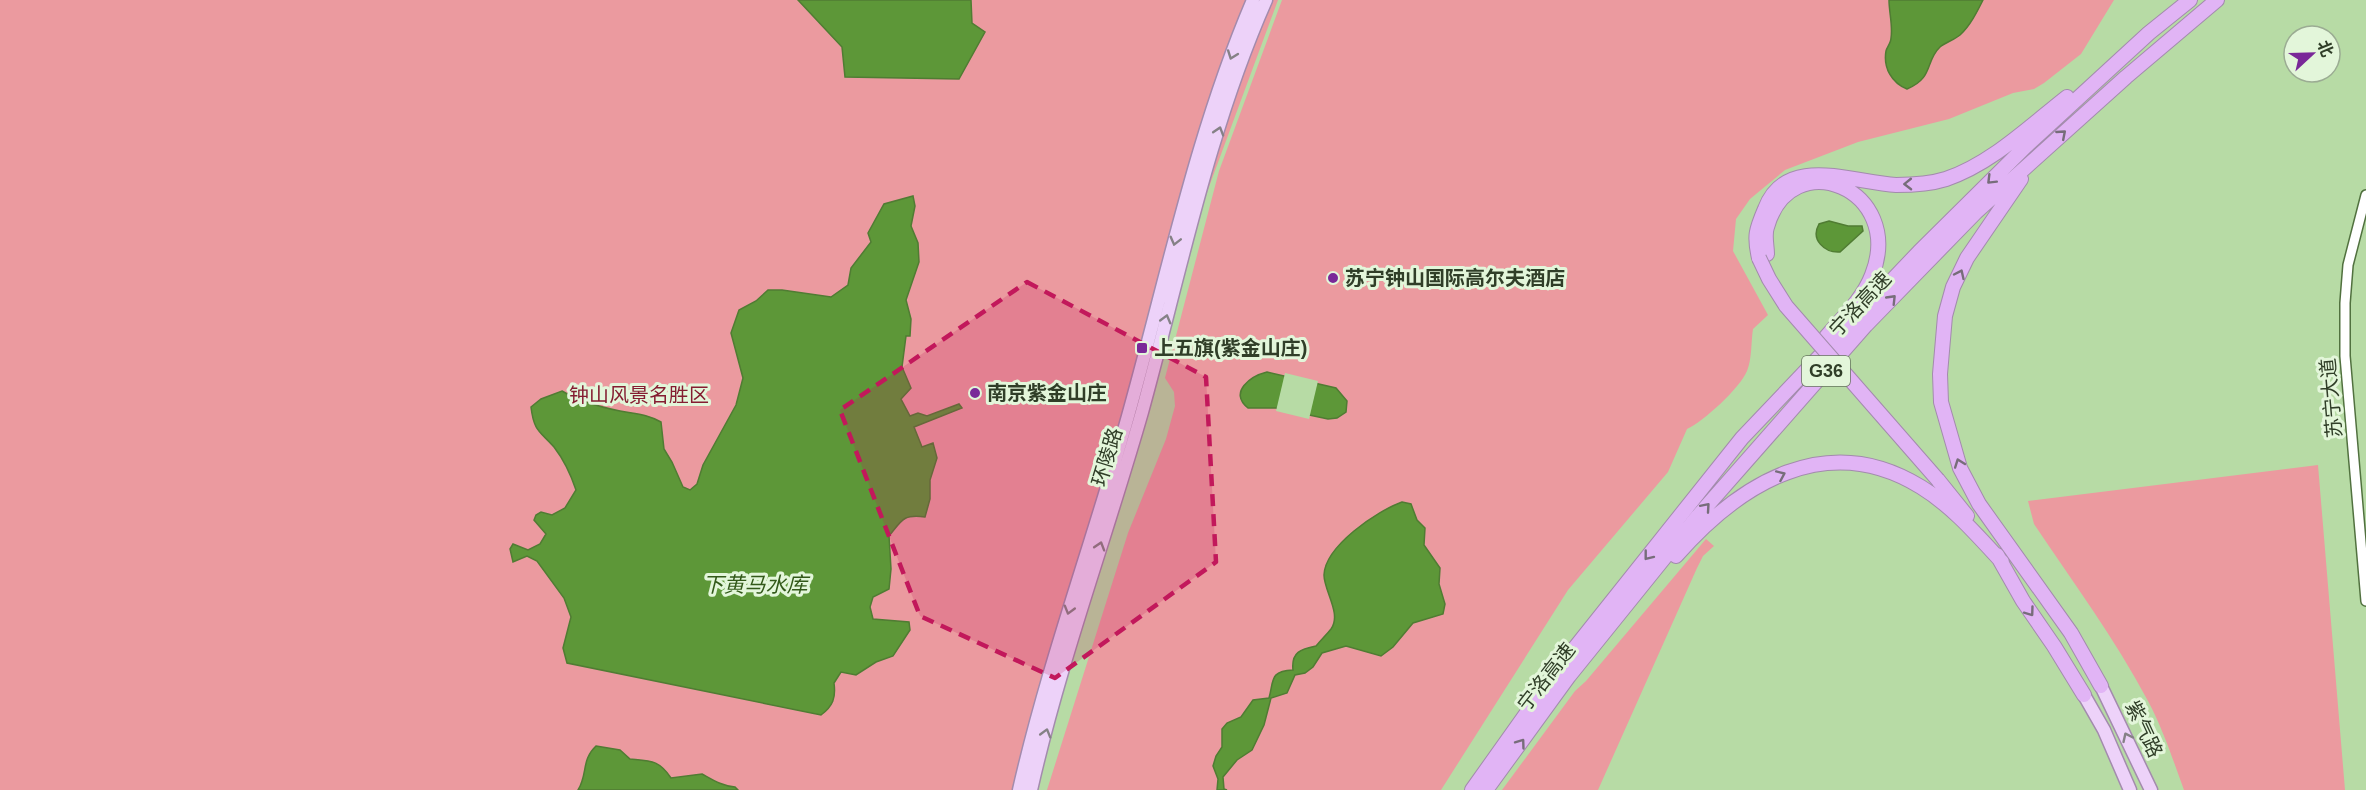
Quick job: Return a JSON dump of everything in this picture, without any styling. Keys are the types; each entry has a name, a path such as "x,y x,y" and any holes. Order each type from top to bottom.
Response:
{"highway":[{"name":"宁洛高速","path":"1472,790 1558,669 1742,438 1919,252 2026,146 2149,33 2190,0"},
{"name":"宁洛高速","path":"1486,790 1574,673 1698,516 1866,325 1976,212 2217,0"},
{"path":"2035,583 1941,477 1792,301 1755,240 1768,201 1780,187 1795,178 1816,175 1894,184 1918,184 1944,179 1967,170 2018,135 2149,33"},
{"path":"2043,151 1993,217 1967,258 1953,287 1945,316 1940,374 1941,402 1960,468 1979,504 2071,633 2101,686"},
{"path":"1742,438 1862,295 1872,274 1879,239 1869,208 1858,196 1845,188 1829,183 1814,183 1797,188 1784,196 1773,211 1766,229 1763,256"},
{"path":"1574,673 1679,552 1714,518 1755,487 1806,465 1832,461 1859,463 1888,470 1921,487 1948,507 2002,562"},
{"path":"1941,477 2002,562 2023,602 2084,695"}],"main road":[{"name":"环陵路","path":"1018,790 1127,418 1180,220 1215,101 1253,0"},
{"name":"环陵路","path":"1031,790 1086,593 1139,421 1191,224 1226,105 1266,0"},
{"name":"紫气路","path":"2101,686 2151,790"},
{"name":"紫气路","path":"2084,695 2104,730 2130,790"}],"street":[{"name":"苏宁大道","path":"2366,195 2348,265 2345,356 2366,601"}],"highlighted area":[{"path":"1027,282 1206,377 1216,562 1055,678 920,616 840,410"}],"green space":[{"name":"钟山风景名胜区","path":"0,0 1278,0 1182,260 1041,708 1019,790 0,790"},
{"path":"1282,0 2114,0 2081,54 2034,89 2013,93 1949,119 1858,142 1785,170 1750,199 1736,219 1733,251 1768,315 1753,329 1751,356 1747,371 1721,403 1687,429 1668,472 1568,590 1441,790 1047,790 1128,533 1166,439 1175,406 1174,392 1165,378 1219,171"},
{"path":"2318,465 2345,790 2184,790 2148,701 2108,633 2034,524 2028,501"},
{"path":"1706,539 1714,546 1703,556 1697,568 1598,790 1502,790 1575,691 1586,681"}],"water":[{"path":"798,0 971,0 972,23 985,32 959,79 845,77 842,47"},
{"path":"1889,0 1983,0 1964,31 1935,52 1925,75 1916,85 1907,89 1893,79 1887,69 1885,57 1891,33"},
{"name":"下黄马水库","path":"913,196 915,206 911,226 918,243 919,262 906,300 911,319 910,336 906,336 902,367 911,388 901,399 910,416 918,413 927,416 959,404 962,408 914,427 922,447 933,443 937,458 930,480 930,499 925,517 907,517 889,536 891,569 889,589 873,597 870,607 873,619 909,622 910,630 893,656 876,662 856,675 841,672 834,683 833,701 821,715 567,663 563,648 571,617 564,598 537,561 527,556 513,562 510,549 513,544 528,550 540,544 546,534 534,520 536,515 541,512 552,515 565,508 576,490 561,457 536,426 531,407 541,399 562,391 590,404 656,419 661,422 664,449 683,487 690,490 697,484 703,465 736,405 743,378 731,333 739,310 756,301 768,290 831,297 848,285 851,268 871,242 868,233 884,204"},
{"path":"1829,221 1848,226 1862,226 1863,231 1840,252 1834,252 1824,248 1816,235 1819,224"},
{"path":"1267,372 1336,388 1347,401 1346,412 1337,418 1328,419 1276,408 1248,408 1242,402 1241,391 1254,377"},
{"path":"1402,502 1411,504 1417,520 1425,528 1424,545 1440,568 1439,584 1445,604 1443,614 1413,623 1393,647 1381,656 1346,646 1322,653 1313,667 1305,673 1295,675 1287,693 1271,698 1264,725 1252,750 1237,760 1223,777 1224,789 1227,790 1217,790 1218,779 1213,766 1222,747 1222,729 1227,723 1241,717 1253,700 1269,698 1276,675 1293,670 1295,655 1306,648 1316,646 1334,623 1334,610 1324,575 1333,553 1367,521"},
{"path":"596,746 620,750 630,759 654,762 671,778 702,774 738,790 578,790 588,757"}],"pier":[{"path":"1285,373 1318,381 1309,419 1276,411"}],"place":[{"name":"苏宁钟山国际高尔夫酒店","path":"1333,278"},
{"name":"上五旗(紫金山庄)","path":"1142,348"},
{"name":"南京紫金山庄","path":"975,393"}]}
